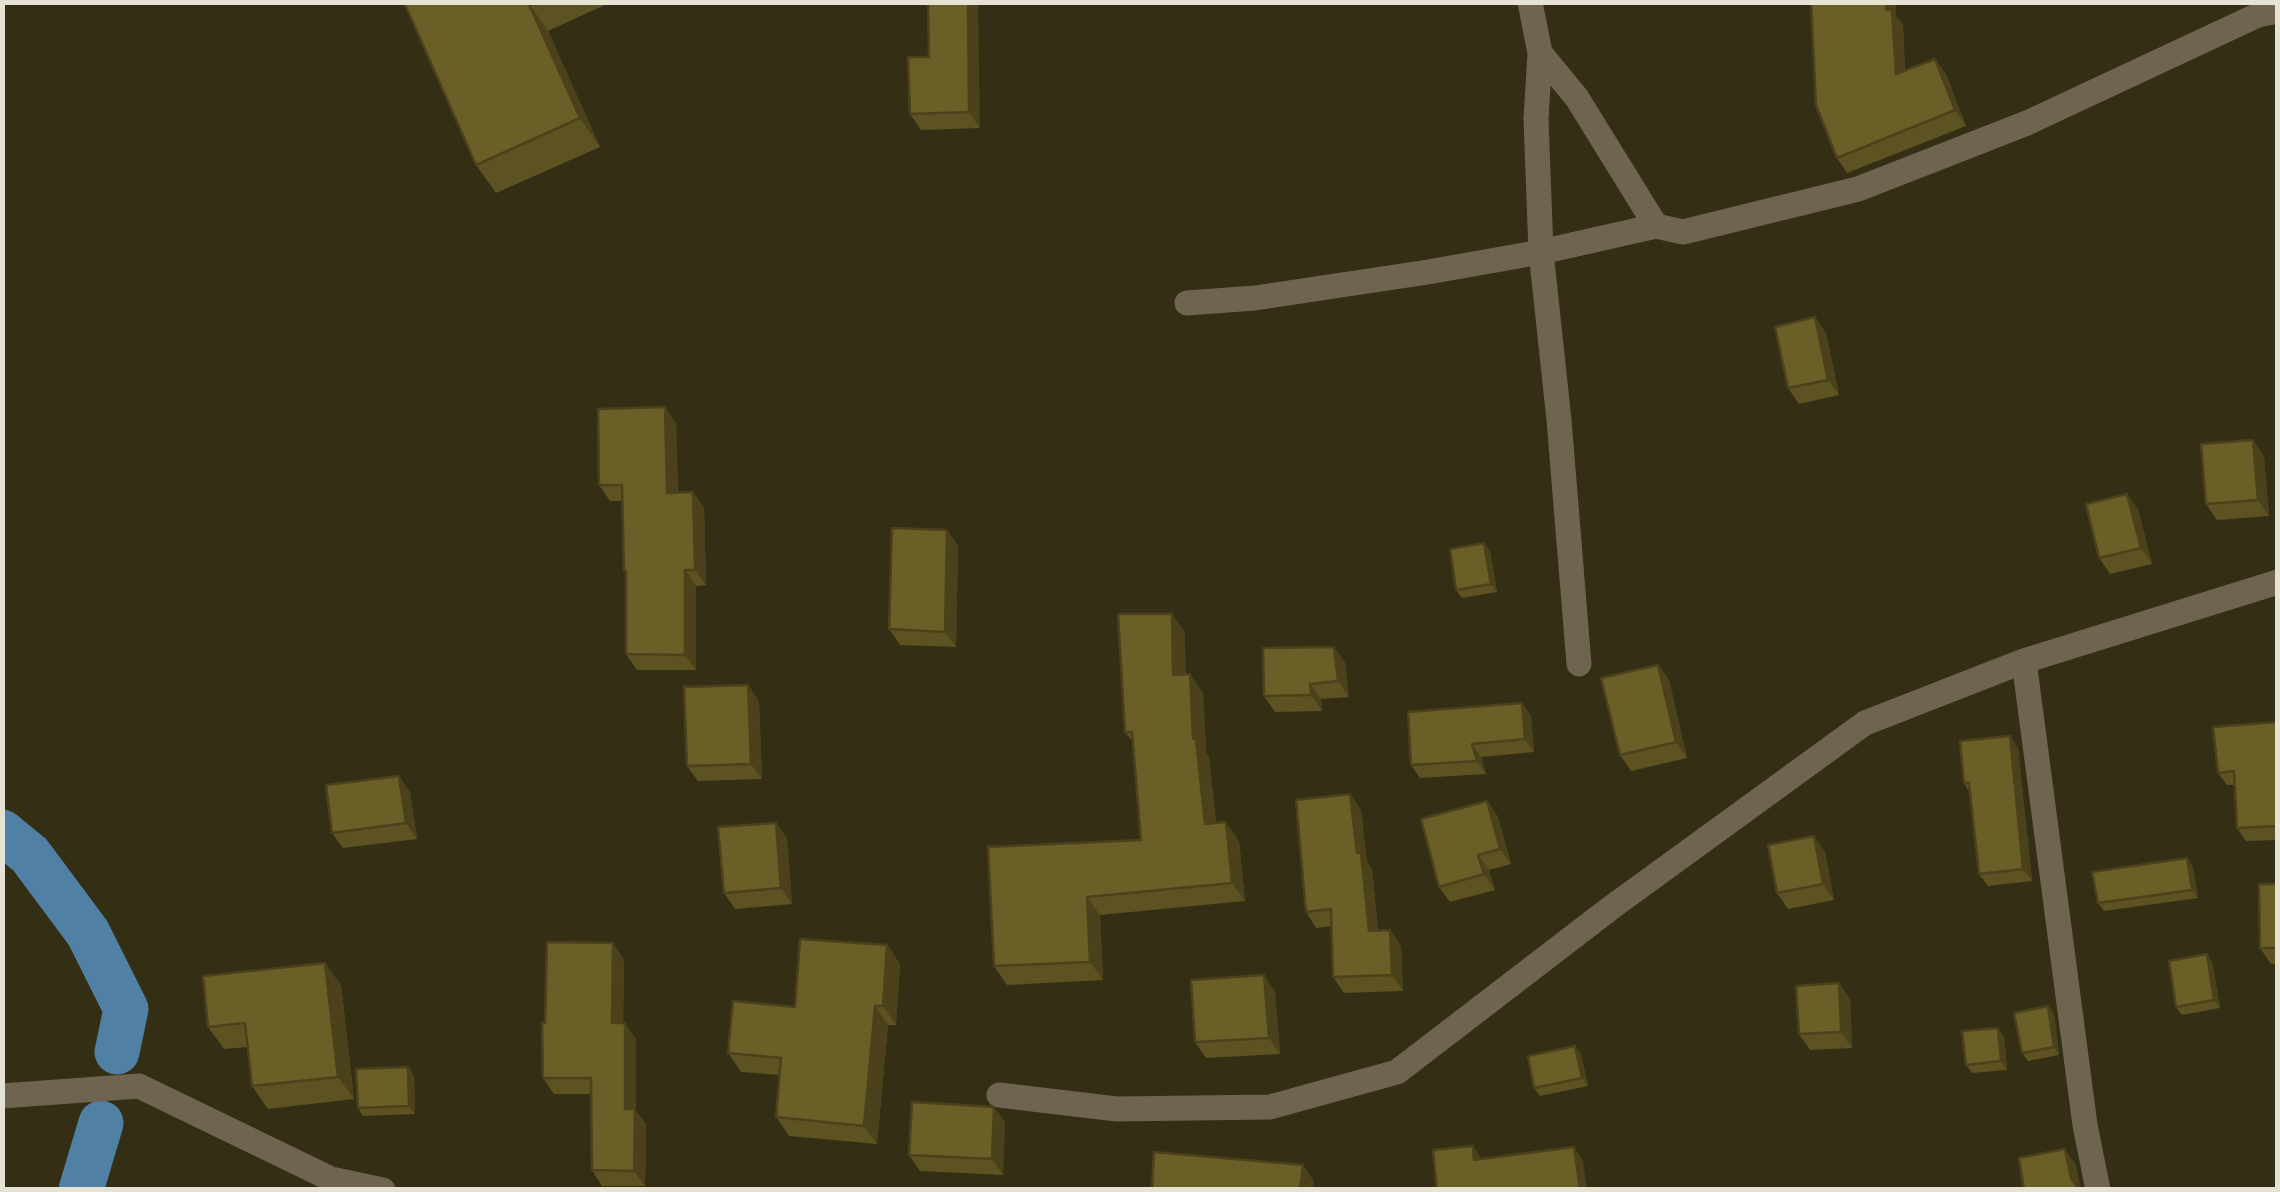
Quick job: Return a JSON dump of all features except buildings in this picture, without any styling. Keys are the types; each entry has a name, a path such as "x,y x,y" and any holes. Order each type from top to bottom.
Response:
{"street":[{"path":"1530,2 1540,53 1536,119 1541,252 1580,664"},
{"path":"1187,303 1255,298 1428,272 1656,226 1683,232 1858,190 2027,123 2258,15 2278,11"},
{"path":"1540,53 1578,98 1656,226"},
{"path":"999,1095 1116,1108 1270,1107 1398,1072 1612,908 1865,724 2024,660 2278,582"},
{"path":"2024,660 2085,1125 2098,1190"},
{"path":"2,1096 139,1086 331,1179 382,1190"}],"waterway":[{"path":"2,832 30,855 88,933 126,1009 117,1052"},
{"path":"81,1190 101,1123"}]}
